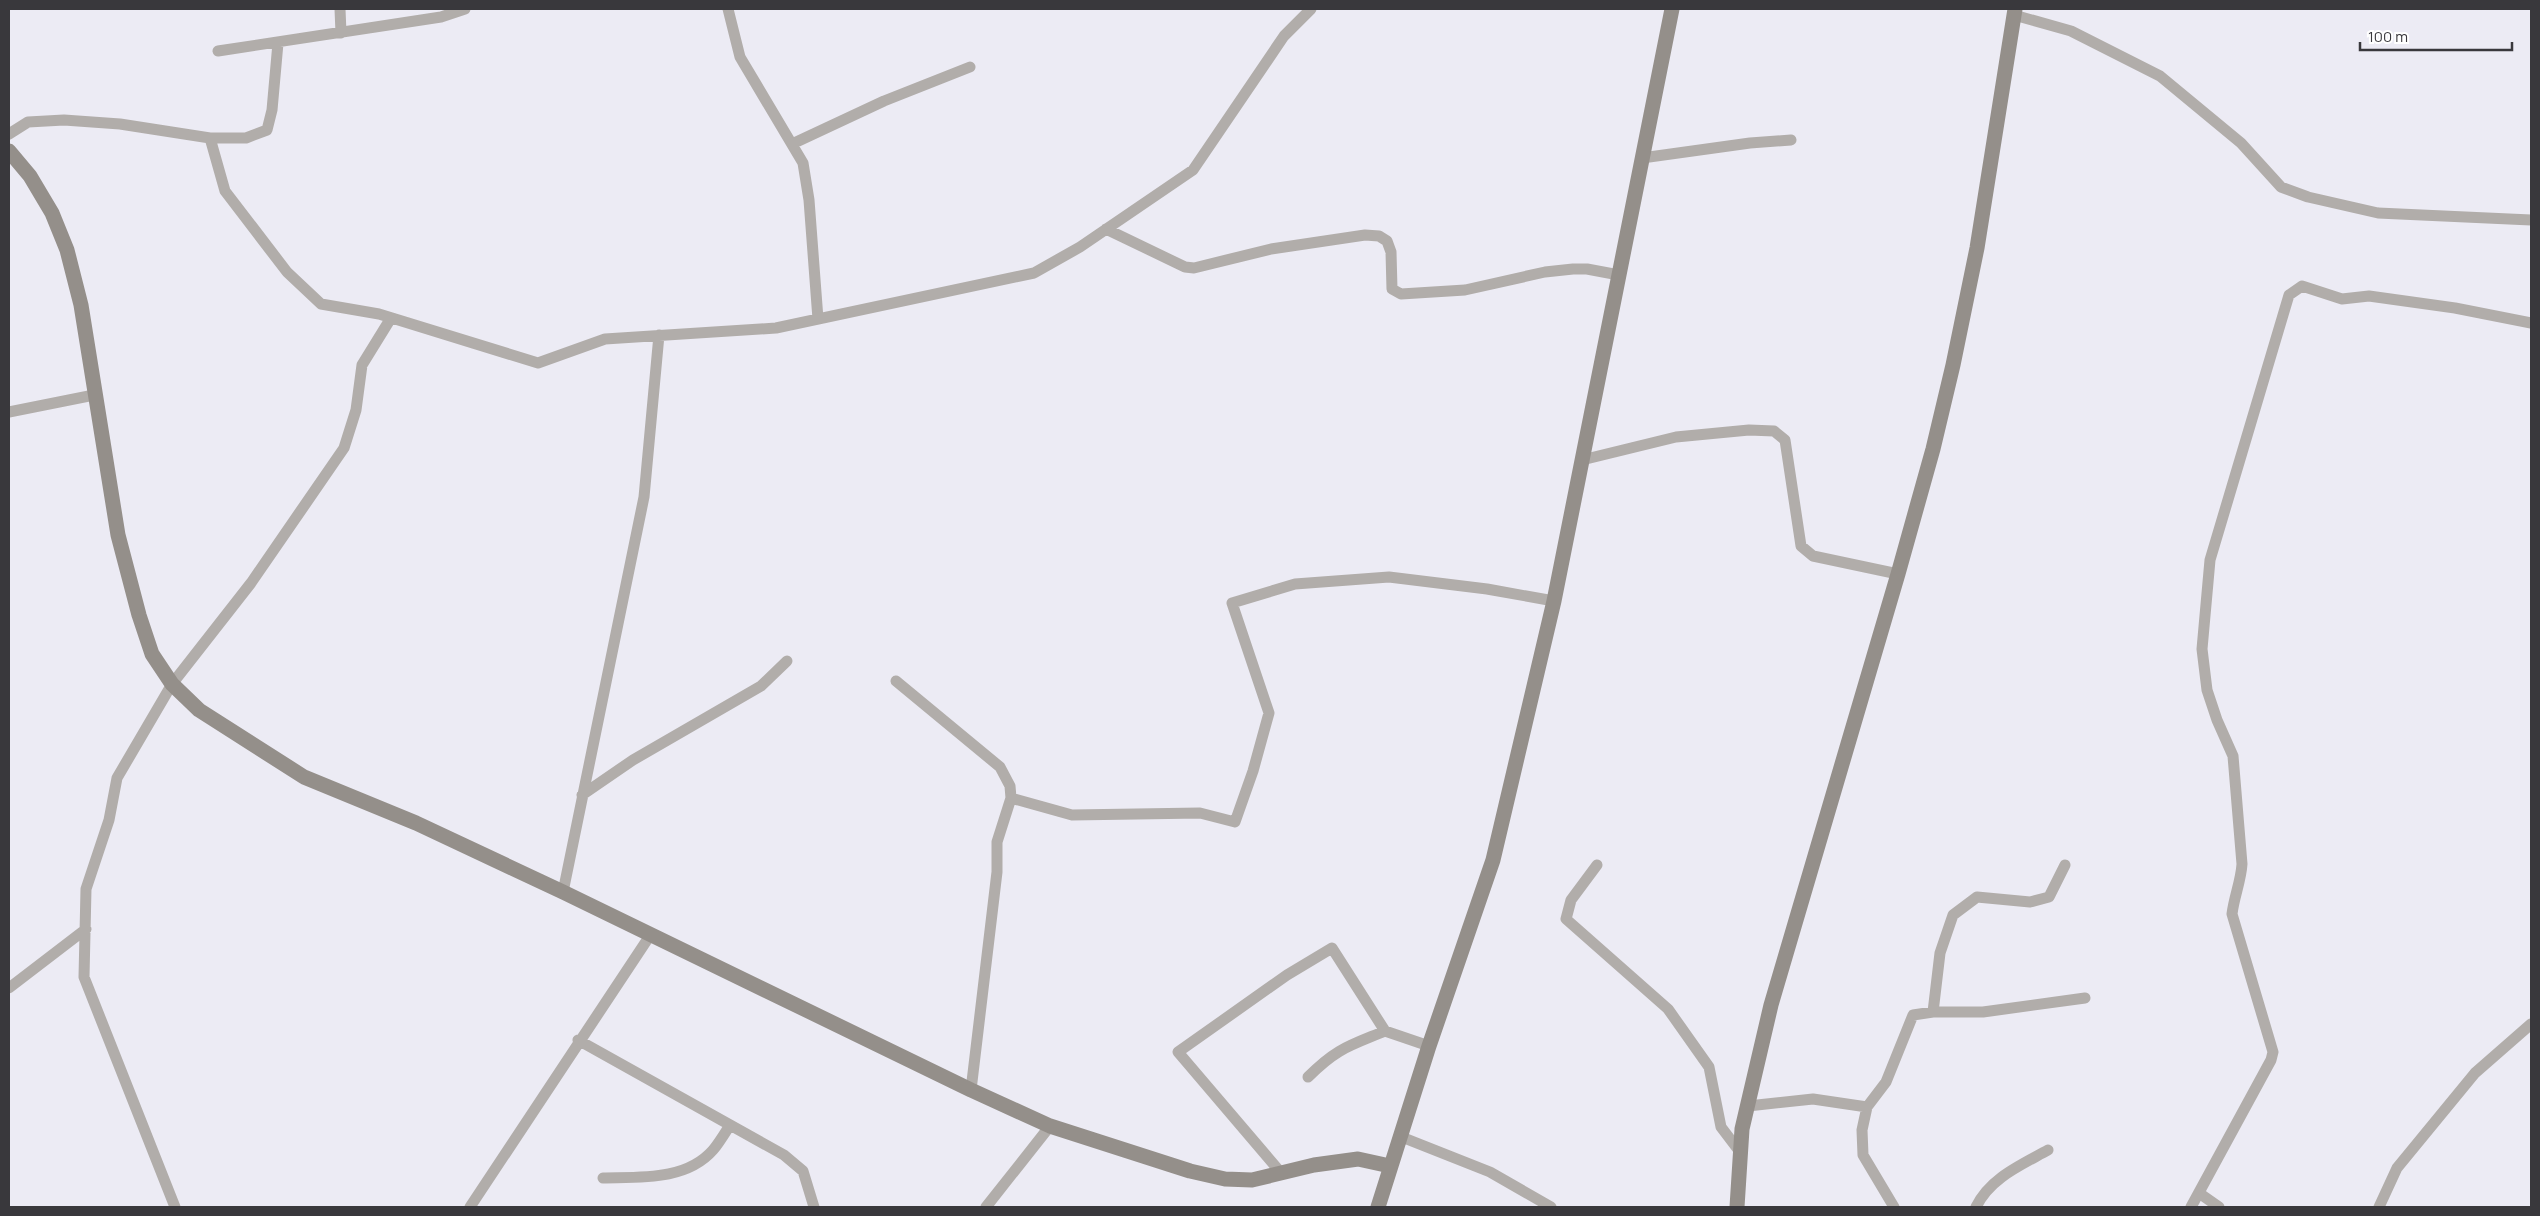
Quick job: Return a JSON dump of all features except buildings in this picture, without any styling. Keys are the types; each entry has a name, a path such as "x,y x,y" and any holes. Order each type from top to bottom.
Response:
{"street":[{"path":"340,9 341,33"},
{"path":"218,51 441,17 465,9"},
{"path":"728,9 740,57 803,163 810,200 818,319"},
{"path":"210,138 225,191 287,272 321,304 391,318 538,363 605,339 776,328 1034,273 1080,247 1194,170 1284,36 1311,9"},
{"path":"1378,1207 1428,1046 1493,860 1554,601 1672,9"},
{"path":"1737,1207 1740,1152 1748,1106 1771,1005 1898,574 1933,449 1953,365 1977,248 2015,12 2071,31 2160,76 2241,142 2281,187 2308,197 2378,213 2531,220"},
{"path":"9,134 28,122 64,120 120,124 210,138 246,138 267,130 272,110 278,43"},
{"path":"792,144 884,101 970,67"},
{"path":"1642,158 1750,143 1792,140"},
{"path":"9,151 30,176 52,213 66,250 82,304 94,395 118,535 139,615 152,654 172,684 199,710 304,778 416,824 563,892 970,1090 1050,1126 1190,1171 1225,1179 1252,1180 1314,1165 1358,1159 1390,1166"},
{"path":"1106,228 1185,267 1194,268 1271,249 1365,235 1379,236 1387,241 1391,252 1392,289 1401,294 1449,292 1545,272 1573,269 1588,269 1619,275"},
{"path":"2191,1207 2271,1060 2273,1052 2232,914 2234,898 2242,876 2233,756 2217,720 2207,690 2202,650 2210,560 2289,295 2302,286 2342,300 2369,296 2456,308 2531,323"},
{"path":"175,1207 84,977 86,889 109,820 117,778 172,684 251,582 344,448 356,410 362,365 391,318"},
{"path":"563,892 644,497 659,335"},
{"path":"9,412 94,395"},
{"path":"1582,460 1676,437 1749,430 1774,431 1785,440 1801,546 1813,556 1898,574"},
{"path":"1011,798 1072,814 1200,813 1235,822 1253,771 1269,713 1232,603 1295,584 1389,577 1487,589 1554,601"},
{"path":"582,796 633,760 761,686 787,661"},
{"path":"896,681 1000,767 1010,786 1011,798 997,842 996,882 970,1090"},
{"path":"1597,865 1571,900 1566,918 1668,1009 1708,1067 1721,1127 1740,1152"},
{"path":"1933,1012 1940,953 1953,915 1977,897 2030,902 2049,897 2065,865"},
{"path":"9,988 86,929"},
{"path":"470,1207 578,1040 651,934"},
{"path":"1282,1174 1178,1052 1287,975 1332,948 1385,1031 1428,1046"},
{"path":"1894,1207 1863,1155 1862,1130 1866,1107 1886,1082 1914,1015 1933,1012 1982,1012 2085,998"},
{"path":"2379,1207 2397,1168 2475,1073 2531,1024"},
{"path":"1308,1077 1329,1056 1351,1043 1385,1031"},
{"path":"578,1040 784,1155 803,1171 814,1207"},
{"path":"1748,1106 1813,1099 1866,1107"},
{"path":"603,1178 649,1176 677,1172 697,1163 712,1151 730,1125"},
{"path":"986,1207 1050,1126"},
{"path":"1399,1136 1490,1172 1552,1207"},
{"path":"1976,1207 1981,1196 2003,1175 2048,1150"},
{"path":"2199,1193 2219,1207"}]}
